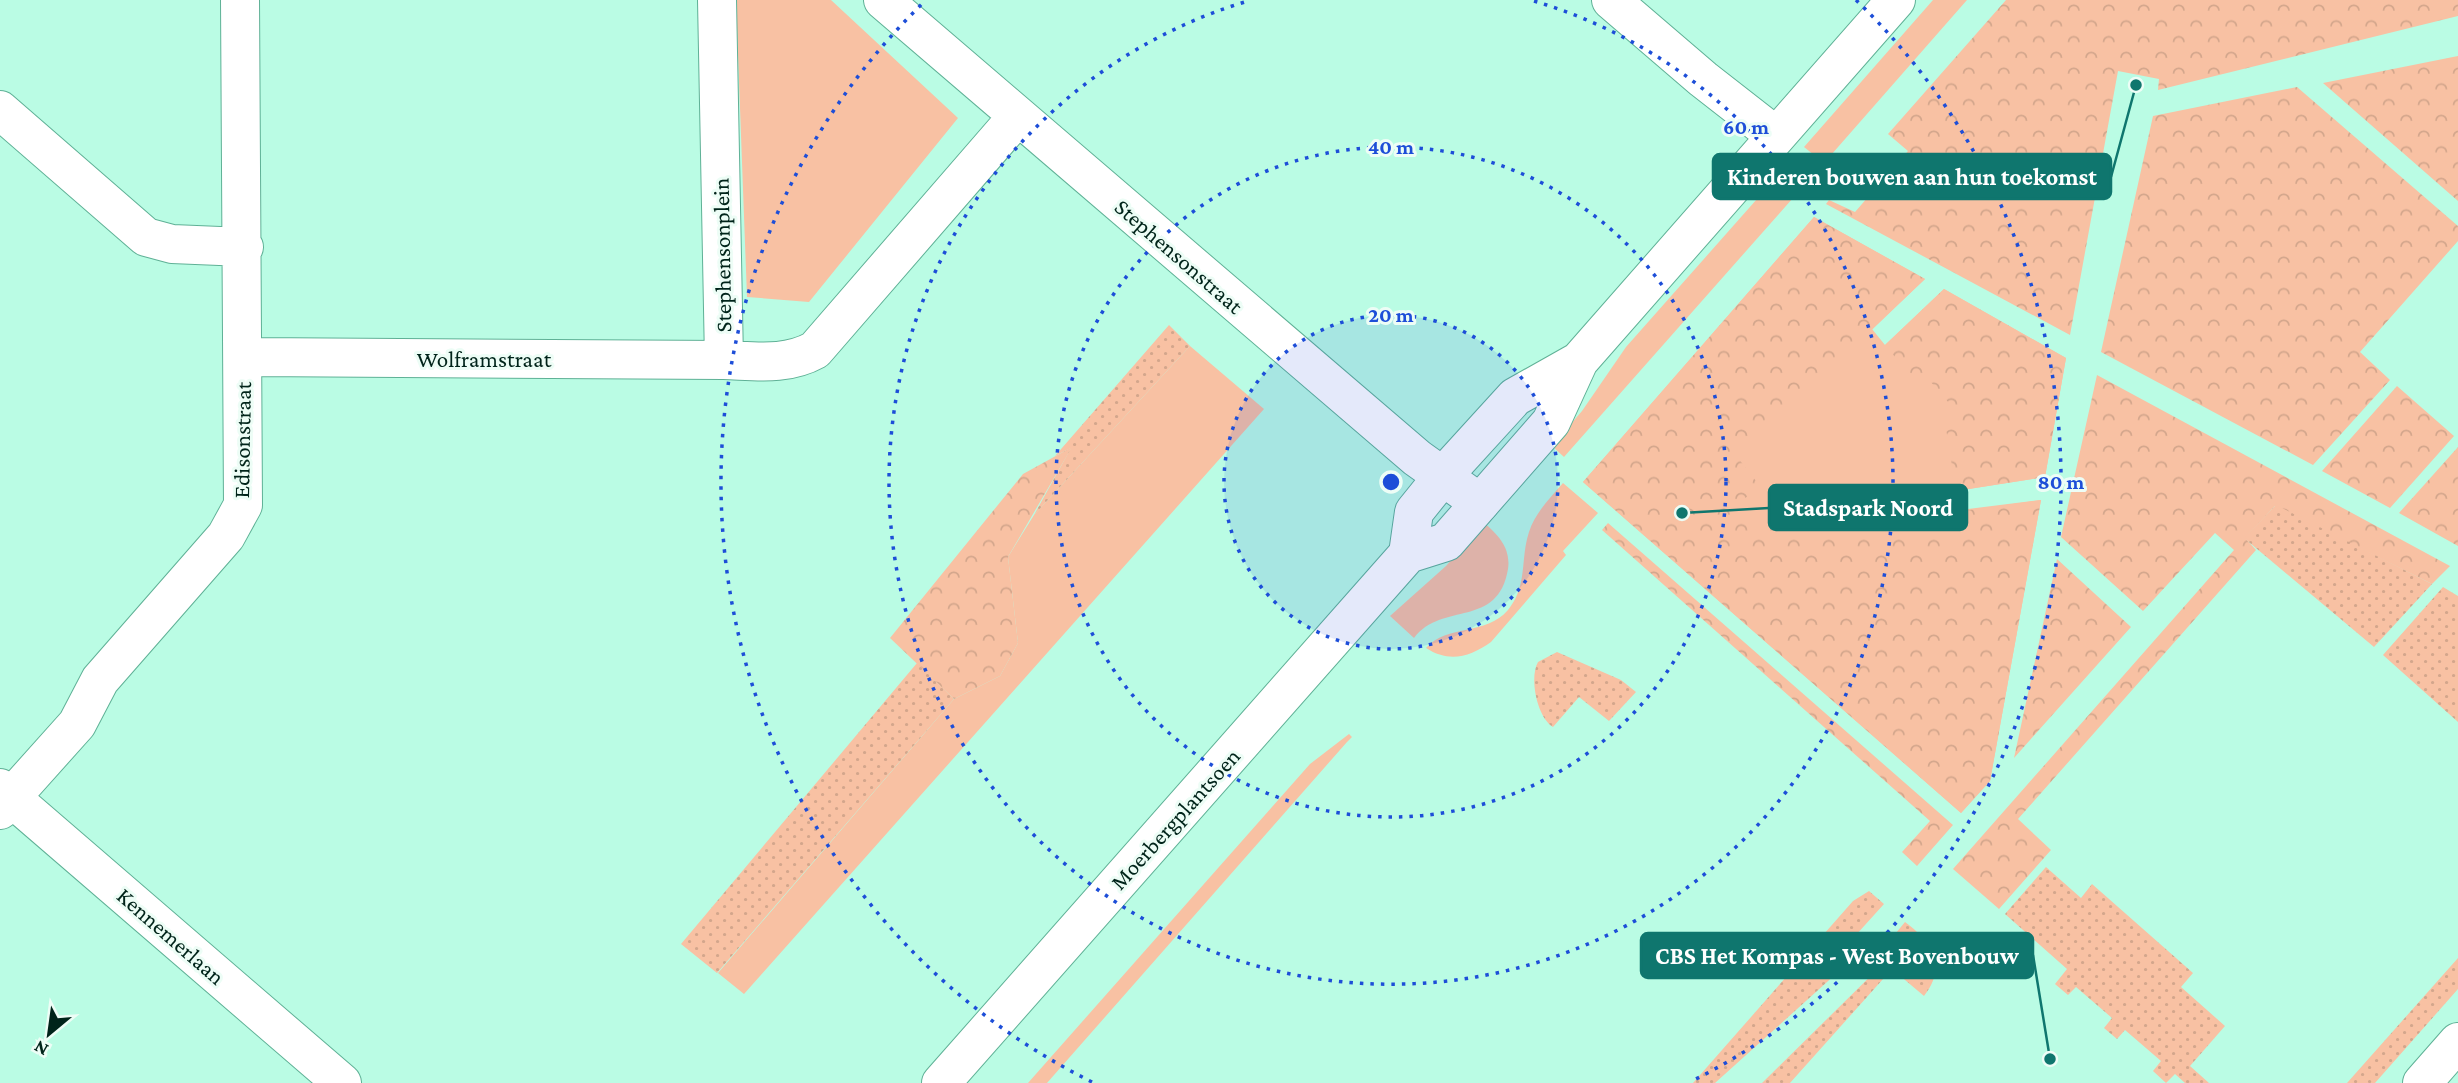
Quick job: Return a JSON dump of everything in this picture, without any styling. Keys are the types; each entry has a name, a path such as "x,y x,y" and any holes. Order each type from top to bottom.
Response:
{"street":[{"name":"Edisonstraat","path":"4,799 76,724 100,680 226,537 243,505 240,0"},
{"name":"Stephensonplein","path":"717,0 724,360 778,362 798,359 815,350 1017,117"},
{"name":"Stephensonstraat","path":"883,0 1310,369 1417,458 1480,503"},
{"path":"1611,0 1703,79 1776,136"},
{"path":"1579,361 1515,397 1443,476 1414,512 1408,554 1446,542 1551,422 1579,361 1896,0"},
{"path":"0,110 146,237 172,244 243,247"},
{"name":"Wolframstraat","path":"244,357 724,360"},
{"name":"Moerbergplantsoen","path":"941,1083 1408,554"},
{"name":"Kennemerlaan","path":"4,799 342,1083"},
{"path":"2422,1083 2458,1042"}],"green space":[{"path":"736,0 831,0 958,118 809,302 747,297"},
{"path":"1933,0 1967,0 1824,163 1804,147"},
{"path":"2006,0 2458,0 2458,16 2158,90 2159,79 2118,71 2070,335 1826,204 1829,200 1855,212 1908,151 1888,134"},
{"path":"2458,56 2458,201 2323,83"},
{"path":"2297,87 2458,226 2458,241 2360,352 2390,380 2313,465 2101,352 2153,116"},
{"path":"1788,164 1808,181 1564,457 1552,446 1582,411 1626,347"},
{"path":"1814,217 1925,279 1872,329 1885,345 1944,289 2066,358 2045,477 1956,491 1960,510 2041,500 1990,781 1961,813 1583,482"},
{"path":"1814,217 1925,279 1738,458 1760,486 1738,504 1756,525 1778,508 1800,536 1877,524 1879,531 1884,530 1885,534 1917,528 1917,525 1934,519 1934,515 2041,500 1990,781 1961,813 1583,482"},
{"path":"1944,289 2066,358 2045,477 1956,491 1944,416 1949,403 1930,381 1917,383 1885,345"},
{"path":"1169,325 1190,346 1034,515 1071,448 1055,456"},
{"path":"1190,346 1264,409 744,994 718,973 954,699 1000,676 1018,643 1008,557 1034,515"},
{"path":"2097,375 2450,566 2432,584 2275,506 2245,538 2256,550 2018,819 2051,850 1999,909 1953,869 2234,550 2215,533 2143,611 2061,537"},
{"path":"2397,386 2454,436 2390,508 2322,471"},
{"path":"1072,447 1008,557 1018,643 1000,676 954,699 890,638 1023,474"},
{"path":"2458,447 2458,546 2399,513"},
{"path":"1563,483 1598,513 1563,551 1566,555 1491,642 1467,654 1451,657 1426,648 1455,632 1489,624 1508,610 1521,582 1526,542 1535,518"},
{"path":"2276,505 2432,584 2374,647 2244,538"},
{"path":"1484,523 1499,538 1508,555 1508,569 1502,588 1493,600 1481,607 1439,620 1414,638 1390,616 1446,566"},
{"path":"1608,523 1953,825 1917,866 1902,852 1930,821 1602,530"},
{"path":"2057,559 2131,627 2014,758"},
{"path":"2443,587 2458,596 2458,722 2383,655"},
{"path":"1557,652 1621,680 1636,692 1609,721 1579,697 1553,727 1547,722 1539,706 1534,678 1538,662"},
{"path":"917,663 954,699 717,973 681,944"},
{"path":"1349,734 1352,737 1047,1083 1028,1083 1310,764"},
{"path":"2046,867 2081,898 2092,884 2193,973 2181,987 2225,1026 2190,1066 2209,1083 2185,1083 2175,1074 2166,1083 2153,1071 2161,1061 2125,1030 2117,1039 2104,1028 2112,1018 2076,987 2068,995 2055,984 2067,969 2005,914"},
{"path":"1869,891 1884,904 1837,956 1847,964 1715,1083 1693,1083 1853,901"},
{"path":"1905,922 1923,938 1934,955 1935,974 1924,996 1892,969 1790,1083 1762,1083 1894,953 1886,945"},
{"path":"2458,958 2458,989 2375,1083 2347,1083"}],"place":[{"name":"Kinderen bouwen aan hun toekomst","path":"2136,85"},
{"name":"Stadspark Noord","path":"1682,513"},
{"name":"CBS Het Kompas - West Bovenbouw","path":"2050,1059"}]}
